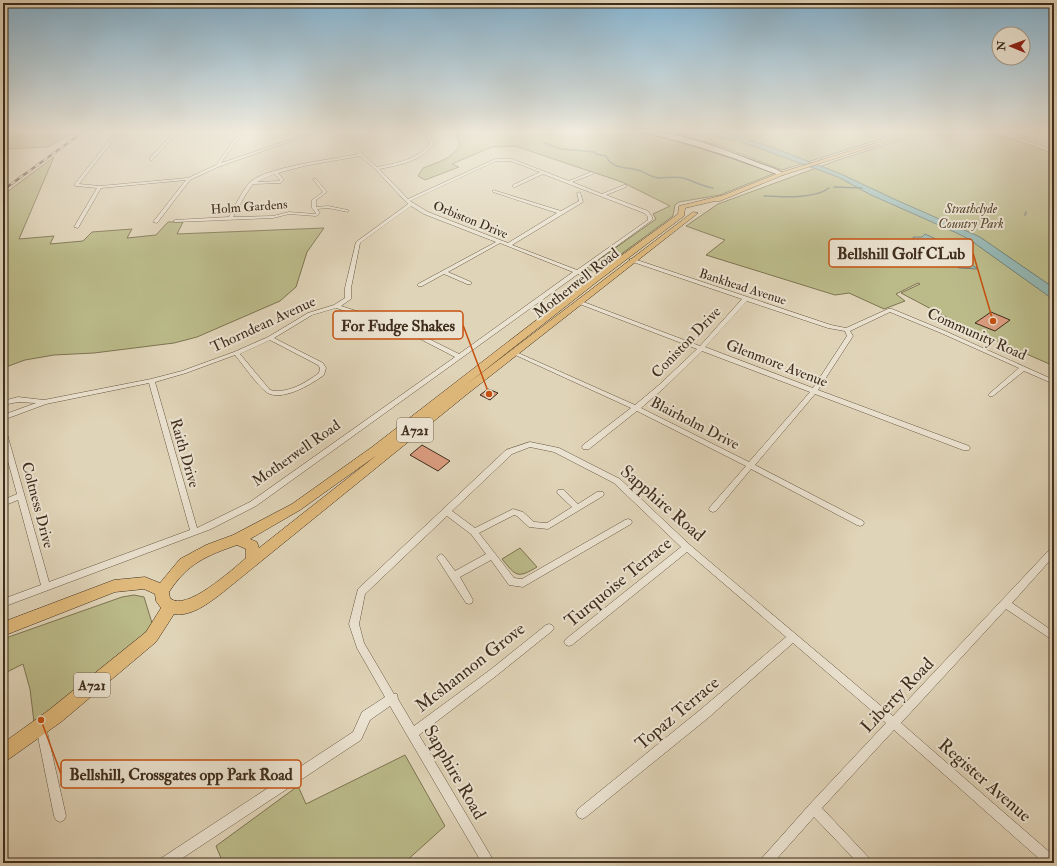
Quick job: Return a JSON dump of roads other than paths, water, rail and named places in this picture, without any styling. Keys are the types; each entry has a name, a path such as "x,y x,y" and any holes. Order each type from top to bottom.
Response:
{"main road":[{"name":"A721","path":"698,210 703,205 786,172"},
{"name":"A721","path":"686,207 724,197"},
{"path":"686,207 698,210"},
{"name":"Motherwell Road","path":"162,591 171,578 185,563 238,539 296,507 376,450 595,279 682,215 686,207"},
{"name":"Motherwell Road","path":"170,607 183,608 195,604 253,560 664,235 691,218 698,210"},
{"path":"238,539 252,546 253,560"},
{"path":"3,629 114,586 145,584 162,591 163,601 170,607"},
{"name":"A721","path":"3,753 41,726 151,637 170,607"}],"street":[{"path":"86,172 76,185 100,187 189,179 203,172"},
{"path":"230,219 251,183 258,178 274,172"},
{"path":"251,183 280,182 282,180 275,172"},
{"name":"Orbiston Drive","path":"380,172 409,202 426,213 595,279"},
{"name":"Thorndean Avenue","path":"3,418 45,402 152,381 184,372 236,353 270,338 310,314 336,306 348,299 348,288 358,242 409,202 470,172"},
{"path":"514,186 543,172"},
{"name":"Thorndean Avenue","path":"545,172 603,195"},
{"path":"778,172 782,174"},
{"path":"569,182 592,173"},
{"path":"155,222 189,179"},
{"name":"Holm Gardens","path":"175,221 272,217 289,213 312,216 318,213 314,208 314,200 325,192 315,179"},
{"path":"603,195 625,186"},
{"path":"76,227 100,187"},
{"path":"494,191 561,213"},
{"path":"508,245 581,201 579,193"},
{"name":"Motherwell Road","path":"3,603 208,527 253,504 578,273 650,220 650,216 646,212 603,195"},
{"path":"314,208 328,207 346,211"},
{"path":"420,284 499,242"},
{"name":"Bankhead Avenue","path":"632,260 830,326 847,330"},
{"path":"443,272 469,283"},
{"name":"Coniston Drive","path":"586,446 636,408 672,378 701,349 746,298"},
{"name":"Glenmore Avenue","path":"579,302 966,448"},
{"path":"336,306 401,327 460,357"},
{"name":"Community Road","path":"847,330 890,310 1054,382"},
{"path":"713,509 814,391 850,336 847,330"},
{"path":"236,353 268,391 272,393 289,392 322,374 323,368 321,364 270,338"},
{"name":"Blairholm Drive","path":"514,353 636,408 750,465 860,523"},
{"path":"991,395 1023,368"},
{"name":"Raith Drive","path":"152,381 194,532"},
{"name":"Thorndean Avenue","path":"3,403 12,399 45,402"},
{"name":"Coltness Drive","path":"3,430 46,587"},
{"name":"Sapphire Road","path":"489,863 393,698 360,645 354,624 361,592 509,452 530,444 556,450 617,481 687,547 892,724"},
{"path":"561,492 578,508"},
{"path":"474,532 513,512 520,514 532,525 548,526 600,494"},
{"path":"3,503 21,496"},
{"path":"446,511 474,532 512,582 523,583 628,522"},
{"name":"Turquoise Terrace","path":"569,642 687,547"},
{"name":"Liberty Road","path":"764,863 892,724 962,652 1054,550"},
{"path":"454,576 491,556"},
{"path":"441,558 469,600"},
{"path":"1006,604 1054,637"},
{"name":"Mcshannon Grove","path":"412,733 493,673 549,628"},
{"name":"Topaz Terrace","path":"582,812 704,714 793,637"},
{"path":"164,863 357,736 366,716 393,698"},
{"name":"Register Avenue","path":"892,724 917,743 1053,863"},
{"path":"41,726 60,816"},
{"path":"814,808 866,863"}],"water":[{"path":"825,172 841,174 980,237 1054,288 1054,300 970,240 871,195 838,177"},
{"path":"925,234 936,239 978,269 959,268 915,243 913,237 922,237"}],"waterway":[{"path":"644,172 659,178 680,177 713,188"},
{"path":"834,187 862,188"},
{"path":"764,196 807,196 823,192 829,188"}],"railway":[{"path":"3,190 27,172"}],"place":[{"name":"Bellshill Golf CLub","path":"993,321"},
{"name":"For Fudge Shakes","path":"489,394"},
{"name":"Bellshill, Crossgates opp Park Road","path":"41,720"}],"park label":[{"name":"Strathclyde Country Park","path":"971,216"}]}
